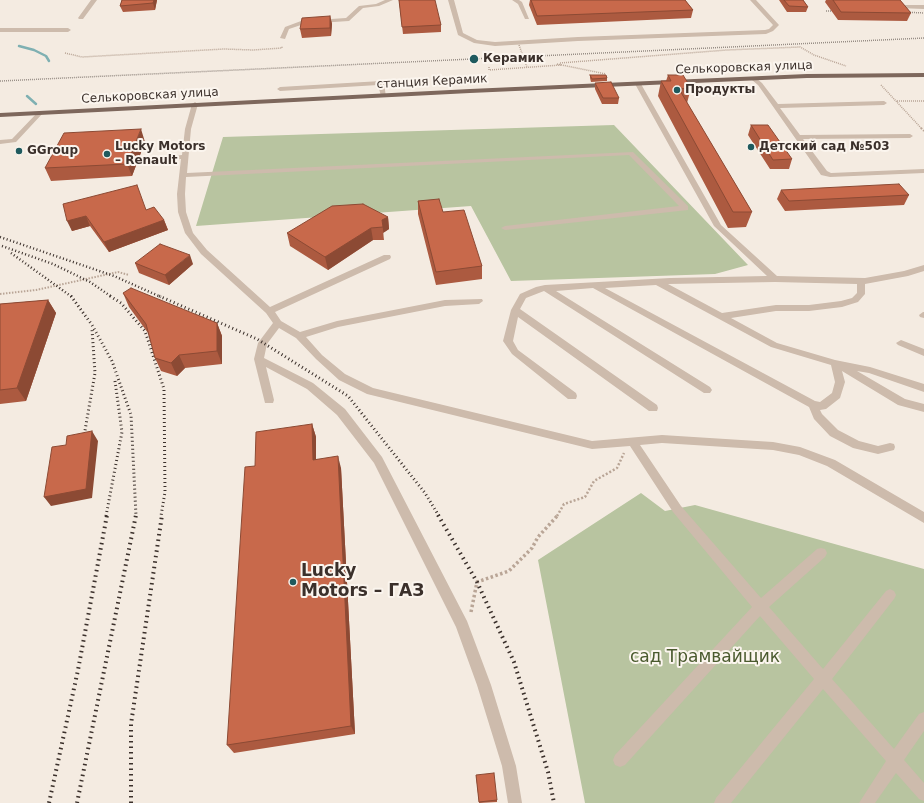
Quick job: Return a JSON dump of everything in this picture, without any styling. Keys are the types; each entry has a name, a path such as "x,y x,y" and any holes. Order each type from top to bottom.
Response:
{"main road":[{"name":"Селькоровская улица","path":"565,87 807,76 924,75"},
{"name":"станция Керамик","path":"300,100 565,87"},
{"name":"Селькоровская улица","path":"0,115 195,104 300,100"}],"street":[{"path":"81,18 94,0"},
{"path":"283,38 287,28 303,22 347,20 361,7 377,5 390,0"},
{"path":"451,0 460,34 476,42 495,44 578,39 690,36 766,32 771,30 776,25 753,0"},
{"path":"515,0 520,3 527,18"},
{"path":"900,6 924,7"},
{"path":"0,30 68,30"},
{"path":"754,78 824,172 830,175 924,171"},
{"path":"280,89 381,83 384,96"},
{"path":"638,84 718,226 775,279"},
{"path":"775,106 884,103"},
{"path":"195,104 188,129 181,194 182,212 189,233 204,252 269,311 278,323 299,336 319,357 342,377 370,391 592,445 662,439 773,446 800,451 831,464 924,518"},
{"path":"0,142 14,141 40,113"},
{"path":"798,137 910,136"},
{"path":"183,175 631,153 685,208 505,228"},
{"path":"153,160 184,157"},
{"path":"269,311 387,257"},
{"path":"572,396 515,352 508,341 516,304 523,296 539,289 658,282 775,279 861,281 905,274 924,268"},
{"path":"720,316 776,308 842,304 855,300 861,294 861,281"},
{"path":"658,282 774,345 835,363 870,370 924,388"},
{"path":"592,285 813,405 822,406 836,395 840,382 835,363"},
{"path":"545,288 707,390"},
{"path":"299,336 337,324 445,303 479,301"},
{"path":"515,310 653,408"},
{"path":"269,400 259,359 263,343 278,323"},
{"path":"901,343 924,353"},
{"path":"259,359 310,386 341,412 378,460 462,625 484,685 506,759 516,803"},
{"path":"835,363 902,402 924,408"},
{"path":"813,405 818,416 834,433 857,445 878,450 890,447"},
{"path":"632,441 677,509 760,607 924,794"},
{"path":"620,760 760,607 821,553"},
{"path":"721,803 890,595"},
{"path":"866,803 924,719"}],"path":[{"path":"65,53 82,57 224,49 253,50 282,48 283,38"},
{"path":"519,46 527,67"},
{"path":"612,76 557,64 727,50 800,47 814,55 852,68"},
{"path":"489,67 490,70 564,65"},
{"path":"878,82 924,131"},
{"path":"896,101 924,101"},
{"path":"0,294 36,290 118,272 129,275"},
{"path":"462,625 473,608 477,582 509,571 532,548 538,537 559,514 564,504 585,497 594,482 617,468 632,441"}],"green space":[{"path":"614,125 748,265 715,274 511,281 471,206 196,226 223,137"},
{"name":"сад Трамвайщик","path":"641,493 665,511 695,505 924,569 924,803 585,803 538,560"}],"building":[{"path":"122,0 154,0 153,3 120,6"},
{"path":"399,0 435,0 441,25 402,27"},
{"path":"531,0 685,0 693,10 537,16"},
{"path":"784,0 803,0 808,7 789,6"},
{"path":"833,0 900,0 911,13 841,12"},
{"path":"330,16 330,28 300,29 302,18"},
{"path":"590,75 606,75 607,78 592,79"},
{"path":"668,75 683,75 691,88 679,89 752,212 733,212 661,81 671,81"},
{"path":"611,82 619,98 603,98 595,83"},
{"path":"751,125 768,125 792,159 773,160"},
{"path":"141,129 127,164 45,168 64,133"},
{"path":"899,184 909,195 789,201 781,190"},
{"path":"137,185 146,210 154,207 164,220 104,242 86,216 67,221 63,204"},
{"path":"439,199 443,212 464,210 482,266 436,272 418,201"},
{"path":"363,204 388,217 382,220 383,227 371,228 325,257 287,233 332,206"},
{"path":"160,244 190,255 165,275 135,263"},
{"path":"131,288 217,323 217,351 179,355 171,363 155,358 146,324 123,293"},
{"path":"48,300 17,388 0,390 0,304"},
{"path":"312,424 313,460 338,456 351,726 227,745 245,467 255,466 256,432"},
{"path":"92,431 86,489 44,497 52,447 66,445 67,436"},
{"path":"494,773 497,800 479,802 476,775"}],"waterway":[{"path":"19,46 34,50 46,56 49,61"},
{"path":"27,96 36,104"}],"railway":[{"path":"826,11 842,11"},
{"path":"900,12 924,13"},
{"path":"0,81 924,38"},
{"path":"0,237 114,276 161,297"},
{"path":"2,246 53,264 90,282 112,297"},
{"path":"11,253 71,297"},
{"path":"110,296 121,303 145,331 164,389 165,492 161,516"},
{"path":"159,296 257,339 348,396 425,493 439,516"},
{"path":"71,297 92,325 112,361 131,415 136,515"},
{"path":"83,442 95,373 92,329"},
{"path":"106,516 122,432 115,381"},
{"path":"49,803 78,670 107,515"},
{"path":"77,803 136,515"},
{"path":"131,803 131,724 162,515"},
{"path":"438,515 477,582 514,662 548,772 554,803"}],"place":[{"name":"Керамик","path":"474,59"},
{"name":"Продукты","path":"677,90"},
{"name":"Детский сад №503","path":"751,147"},
{"name":"GGroup","path":"19,151"},
{"name":"Lucky Motors – Renault","path":"107,154"},
{"name":"Lucky Motors – ГАЗ","path":"293,582"}]}
